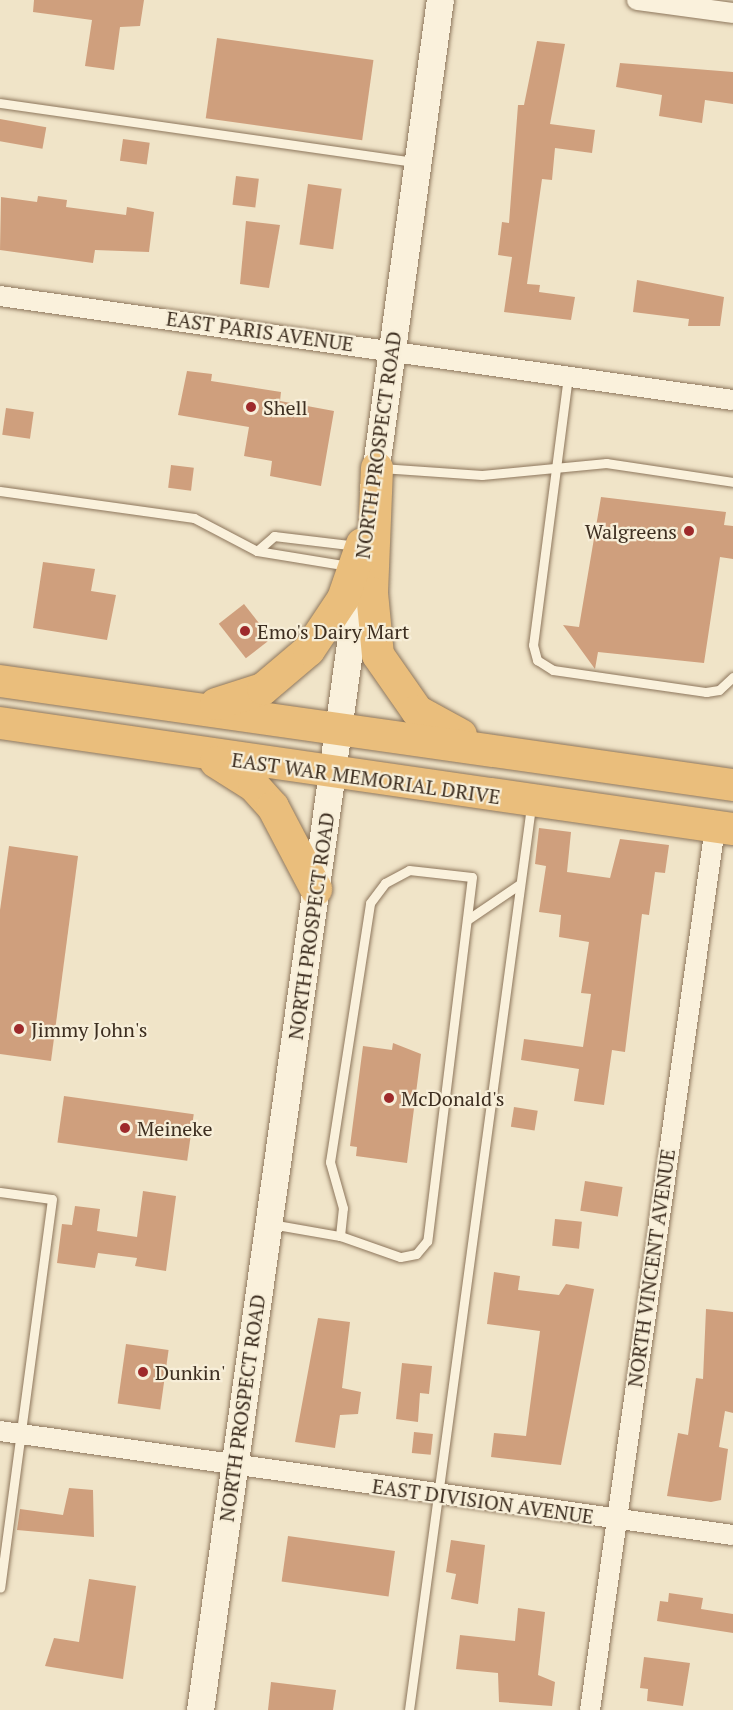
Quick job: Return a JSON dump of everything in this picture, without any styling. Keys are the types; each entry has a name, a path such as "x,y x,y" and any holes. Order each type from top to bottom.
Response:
{"highway":[{"path":"377,468 375,640 383,668 410,704 439,727 469,738 671,776"},
{"path":"154,703 225,703 267,687 317,640 361,550"},
{"path":"0,681 339,727 733,785"},
{"name":"EAST WAR MEMORIAL DRIVE","path":"0,723 332,774 724,828"},
{"path":"202,755 254,786 273,807 316,889"}],"main road":[{"name":"NORTH PROSPECT ROAD","path":"200,1710 339,727 361,550 377,468 391,350 440,0"}],"street":[{"path":"636,0 733,13"},
{"name":"EAST PARIS AVENUE","path":"0,296 733,400"},
{"name":"NORTH VINCENT AVENUE","path":"590,1710 615,1520 724,828"},
{"name":"EAST DIVISION AVENUE","path":"0,1431 233,1466 733,1535"}],"lane":[{"path":"0,103 417,162"},
{"path":"568,376 533,645 537,660 553,670 706,692 719,690 733,677"},
{"path":"377,468 482,475 606,463 733,482"},
{"path":"0,491 194,518 257,551 361,550"},
{"path":"257,551 274,536 361,550"},
{"path":"409,1710 531,801"},
{"path":"268,1224 340,1236 400,1257 416,1254 427,1240 472,877 409,870 385,883 370,903 330,1162 343,1208 340,1236"},
{"path":"467,920 520,884"},
{"path":"0,1192 52,1199 0,1588"}],"building":[{"path":"34,0 144,0 140,26 120,27 114,70 85,66 92,20 33,12"},
{"path":"217,38 373,60 362,140 206,118"},
{"path":"537,41 565,44 550,124 595,130 592,153 555,148 552,180 542,179 527,284 540,285 539,292 575,297 571,320 504,312 512,257 498,255 502,222 509,223 518,105 524,105"},
{"path":"620,63 733,72 733,104 705,100 702,123 659,116 662,95 616,87"},
{"path":"0,119 46,127 42,149 0,141"},
{"path":"123,139 150,143 147,165 120,161"},
{"path":"236,176 259,179 255,208 232,205"},
{"path":"308,184 342,189 333,249 300,244"},
{"path":"38,196 67,200 66,207 126,215 127,207 154,212 149,252 95,250 93,263 0,250 1,197 37,202"},
{"path":"246,221 280,225 269,288 240,284"},
{"path":"637,280 724,297 720,326 688,326 689,319 633,312"},
{"path":"187,371 212,374 211,381 281,392 280,401 334,411 321,486 270,476 272,461 244,456 249,427 178,415"},
{"path":"6,408 34,412 30,439 2,435"},
{"path":"171,465 194,468 191,491 168,488"},
{"name":"Walgreens","path":"601,497 726,512 724,525 733,526 733,559 720,557 704,663 598,652 595,669 563,625 579,627"},
{"path":"43,562 95,569 91,591 116,595 107,640 33,628"},
{"name":"Emo's Dairy Mart","path":"244,604 271,639 246,658 219,624"},
{"path":"539,828 571,832 567,872 610,878 620,839 669,845 665,873 655,872 649,915 642,914 625,1052 612,1050 604,1105 574,1101 579,1069 521,1060 524,1039 583,1047 591,994 581,993 589,942 559,937 561,915 539,912 546,866 535,864"},
{"path":"9,846 78,856 51,1061 0,1054 0,910"},
{"name":"McDonald's","path":"393,1043 421,1054 407,1163 356,1156 357,1147 350,1146 363,1046 392,1050"},
{"name":"Meineke","path":"64,1096 194,1114 187,1161 57,1143"},
{"path":"514,1107 538,1111 535,1131 511,1127"},
{"path":"585,1181 623,1187 618,1217 580,1211"},
{"path":"143,1191 176,1196 166,1271 135,1266 137,1258 98,1253 95,1268 57,1263 62,1224 72,1225 75,1206 100,1209 97,1231 137,1237"},
{"path":"555,1219 582,1222 579,1249 552,1246"},
{"path":"494,1272 520,1276 518,1290 559,1295 566,1284 594,1289 561,1465 491,1457 494,1433 526,1436 540,1331 487,1324"},
{"path":"706,1309 733,1312 733,1413 725,1411 719,1447 728,1449 721,1500 711,1502 667,1496 678,1433 688,1435 696,1378 703,1379"},
{"path":"318,1318 350,1322 342,1388 361,1392 358,1414 340,1415 335,1448 295,1442"},
{"path":"126,1344 169,1350 160,1409 118,1403"},
{"path":"402,1363 432,1366 429,1394 420,1393 418,1422 396,1419"},
{"path":"414,1432 433,1434 431,1455 412,1453"},
{"path":"69,1488 93,1490 94,1537 17,1530 20,1509 63,1515"},
{"path":"288,1536 395,1551 389,1597 282,1582"},
{"path":"451,1540 485,1545 478,1604 451,1599 456,1574 446,1572"},
{"path":"89,1579 136,1586 123,1679 45,1666 54,1638 79,1642"},
{"path":"669,1593 703,1598 701,1609 733,1614 733,1633 657,1621 660,1601 668,1602"},
{"path":"518,1608 545,1612 538,1675 555,1682 552,1706 499,1702 498,1673 456,1669 460,1635 515,1641"},
{"path":"644,1657 690,1663 683,1706 647,1701 648,1689 640,1688"},
{"path":"271,1682 336,1690 333,1710 268,1710"}],"place":[{"name":"Shell","path":"251,407"},
{"name":"Walgreens","path":"689,531"},
{"name":"Emo's Dairy Mart","path":"245,631"},
{"name":"Jimmy John's","path":"19,1029"},
{"name":"McDonald's","path":"389,1098"},
{"name":"Meineke","path":"125,1128"},
{"name":"Dunkin'","path":"143,1372"}]}
